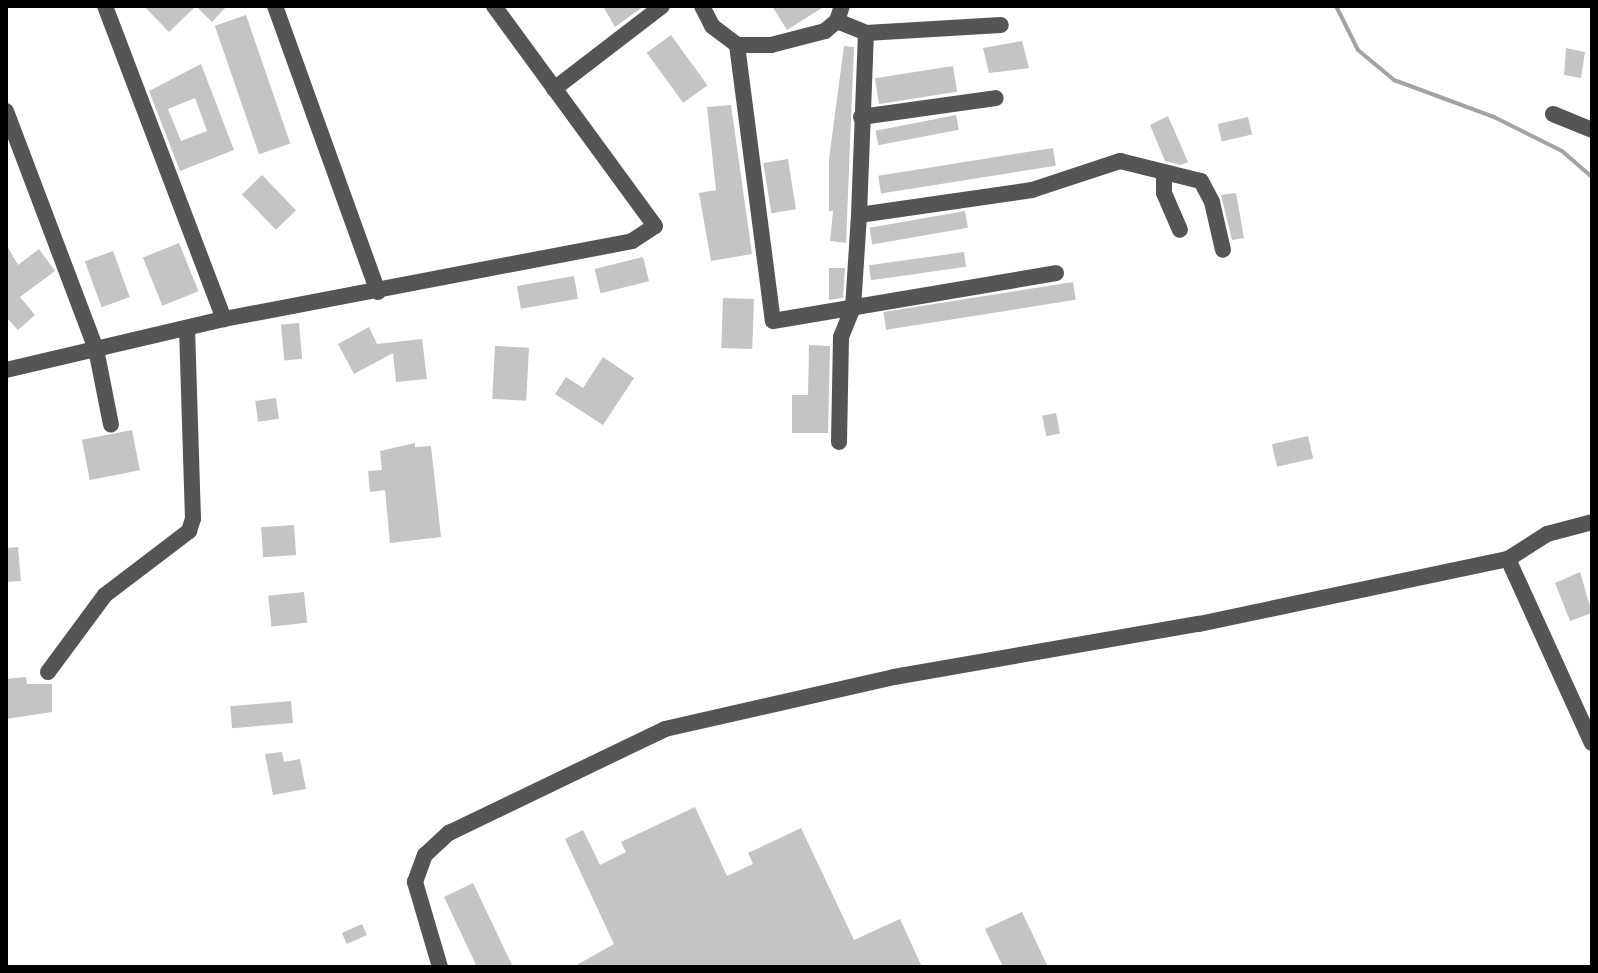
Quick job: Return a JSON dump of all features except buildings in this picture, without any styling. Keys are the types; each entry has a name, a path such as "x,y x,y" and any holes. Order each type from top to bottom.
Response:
{"street":[{"path":"105,6 224,319"},
{"path":"275,6 378,292"},
{"path":"6,370 224,319 632,241 655,226 494,6"},
{"path":"554,89 662,6"},
{"path":"702,6 712,26 737,45 771,45 825,31 840,14 866,33 1001,25"},
{"path":"839,442 841,337 853,308 866,33"},
{"path":"737,45 773,321 1056,273"},
{"path":"861,117 996,98"},
{"path":"6,111 96,349 111,425"},
{"path":"1553,114 1592,130"},
{"path":"859,215 1032,190 1120,161 1164,176 1201,181 1212,202 1223,250"},
{"path":"1164,176 1164,193 1180,230"},
{"path":"48,672 105,595 189,531 193,519 187,330"},
{"path":"440,967 415,882 425,855 437,843 665,729 894,677 1199,624 1508,559 1547,534 1592,522"},
{"path":"1508,559 1592,743"}],"waterway":[{"path":"1336,6 1358,50 1394,80 1494,117 1562,151 1592,177"}]}
